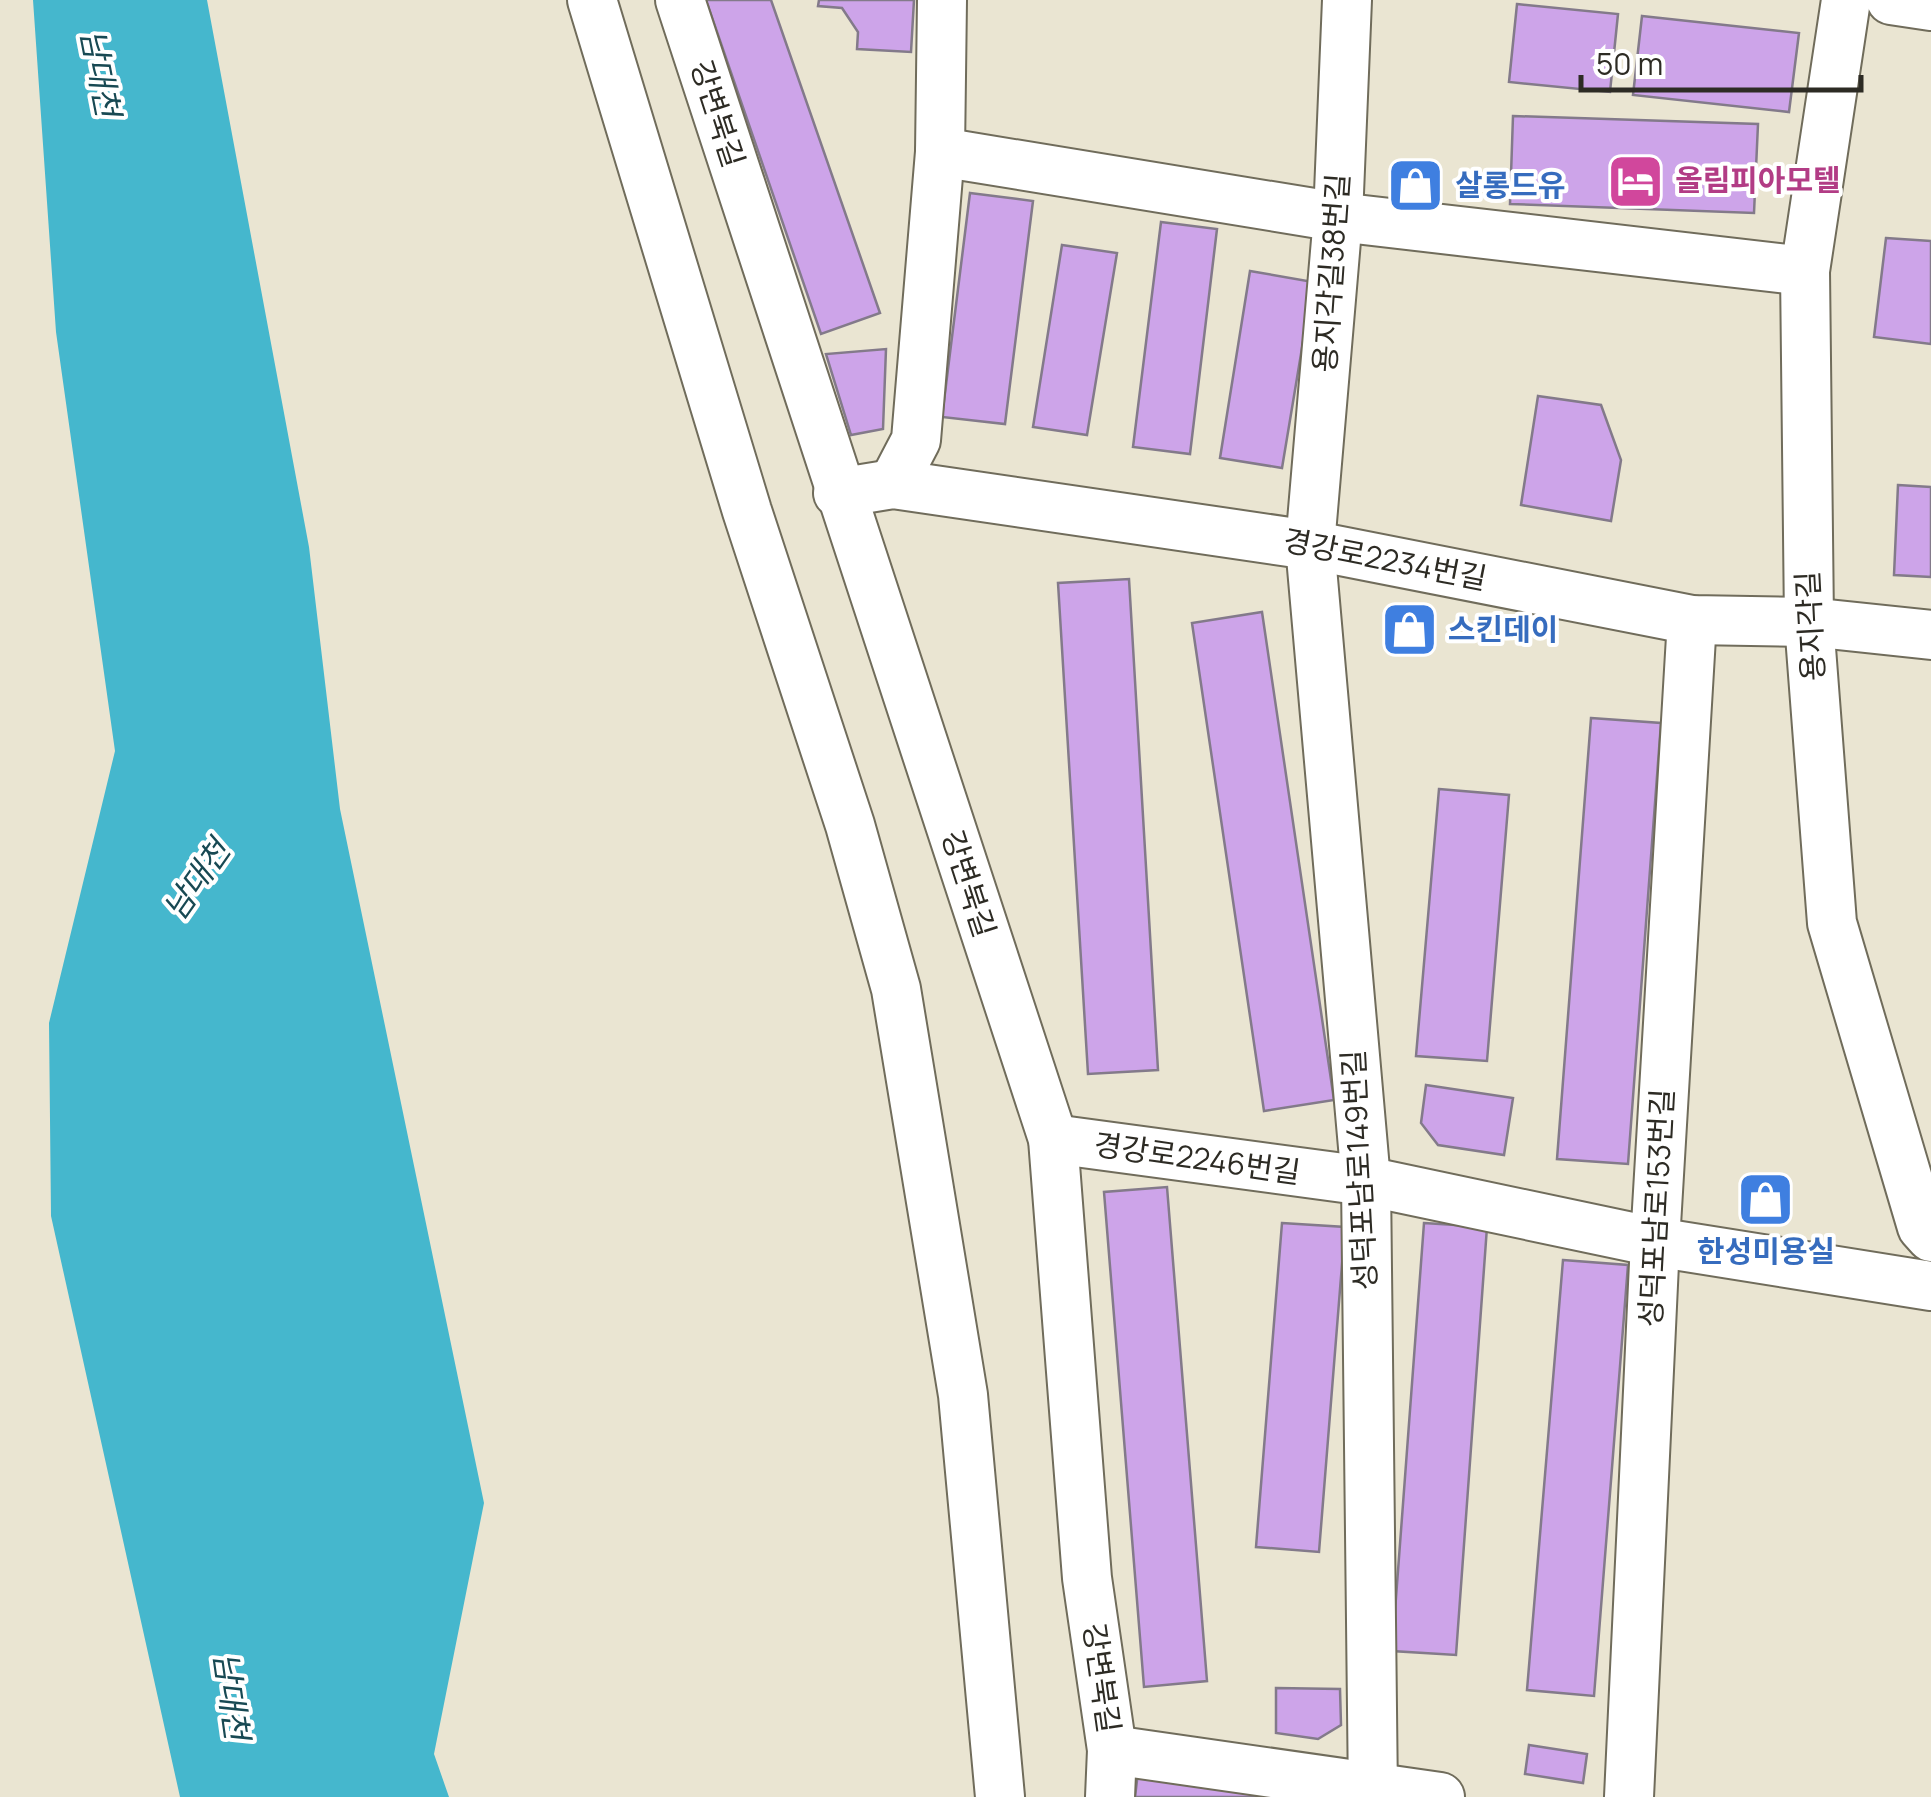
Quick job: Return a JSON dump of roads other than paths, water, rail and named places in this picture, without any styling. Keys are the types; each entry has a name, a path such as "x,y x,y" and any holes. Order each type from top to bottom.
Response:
{"street":[{"path":"592,0 747,511 850,825 896,989 963,1395 1000,1797"},
{"name":"강변북길","path":"680,0 838,493 1053,1139 1086,1578 1112,1750 1110,1797"},
{"path":"893,484 916,440 940,152 942,0"},
{"name":"용지각길38번길","path":"1310,545 1338,217 1347,0"},
{"name":"용지각길","path":"1846,0 1805,272 1808,622 1832,923 1922,1228 1931,1238"},
{"path":"1890,0 1931,6"},
{"path":"940,152 1338,217 1805,272"},
{"name":"경강로2234번길","path":"838,493 893,484 1310,545 1692,620 1808,622 1931,635"},
{"name":"성덕포남로149번길","path":"1310,545 1366,1182 1374,1793"},
{"name":"성덕포남로153번길","path":"1628,1797 1655,1242 1692,620"},
{"name":"경강로2246번길","path":"1053,1139 1366,1182 1655,1242 1931,1286"},
{"path":"1112,1750 1374,1793 1440,1797"}],"water":[{"name":"남대천","path":"33,0 207,0 309,547 340,809 484,1503 434,1754 449,1797 180,1797 51,1216 49,1023 115,751 56,332"}],"place":[{"name":"올림피아모텔","path":"1636,181"},
{"name":"살롱드유","path":"1416,186"},
{"name":"스킨데이","path":"1409,630"},
{"name":"한성미용실","path":"1766,1199"}]}
